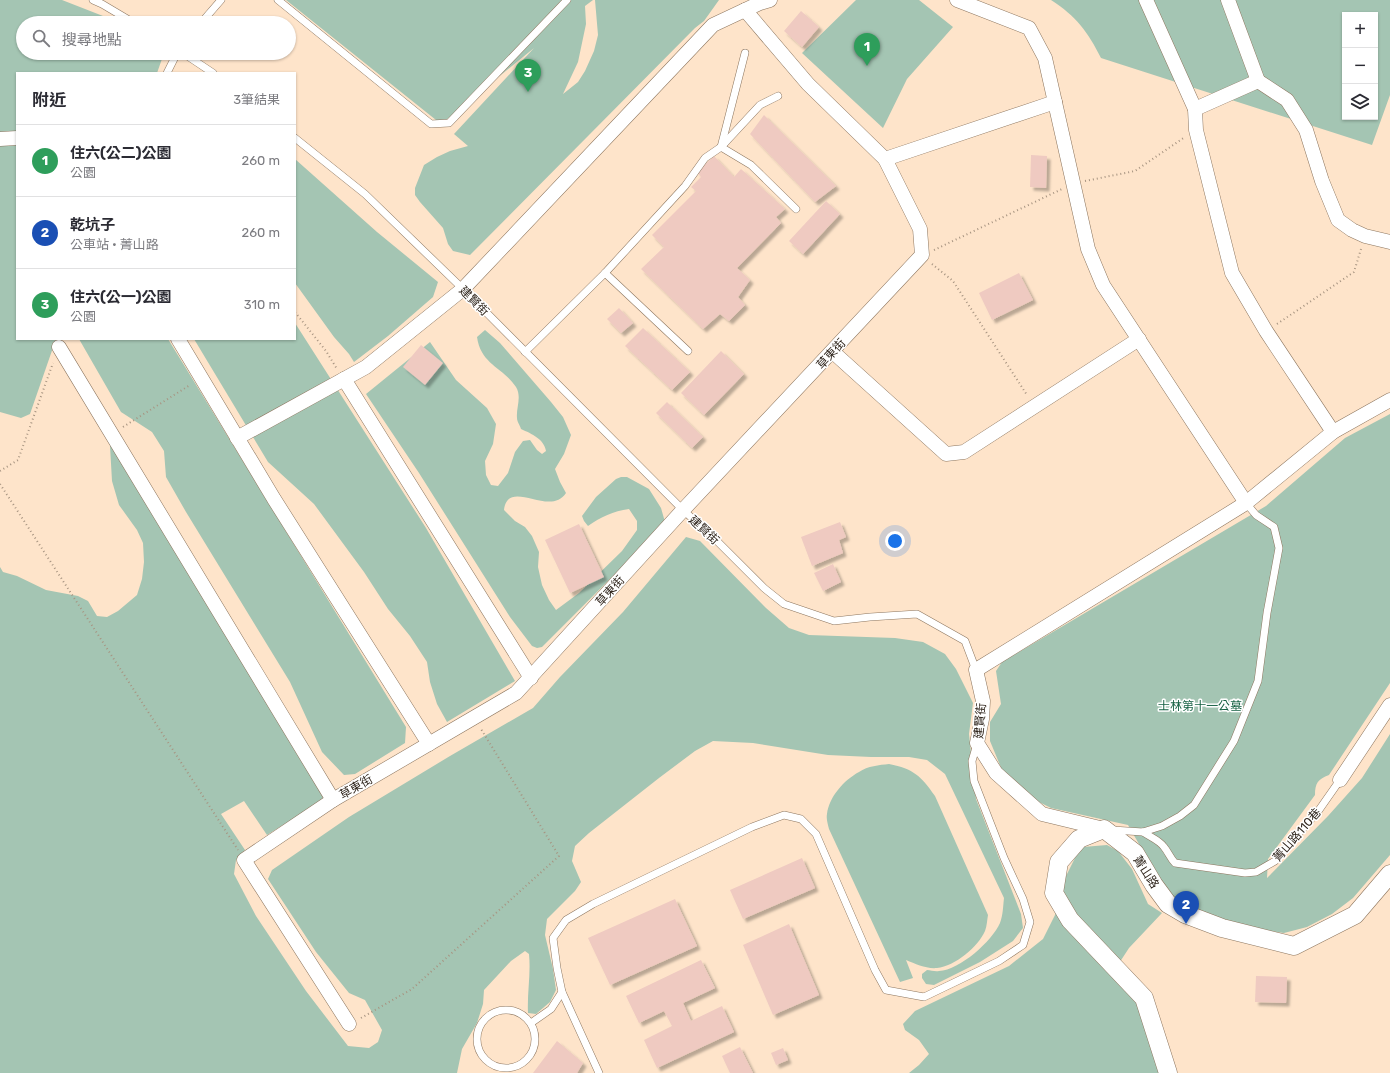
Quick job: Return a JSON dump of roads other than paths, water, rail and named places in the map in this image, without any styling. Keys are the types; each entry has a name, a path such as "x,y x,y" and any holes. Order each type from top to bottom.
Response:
{"street":[{"path":"238,438 366,367 462,289 712,25 760,3 770,0"},
{"path":"957,0 1029,28 1045,58 1088,249 1103,285 1246,503"},
{"path":"1146,0 1195,109 1196,130 1232,273 1266,331 1333,432"},
{"path":"1228,0 1258,81 1287,100 1306,130 1322,181 1338,220 1352,230 1365,236 1390,242"},
{"path":"745,10 808,84 885,160 1055,102"},
{"path":"1195,109 1258,81"},
{"path":"0,138 16,138"},
{"name":"草東街","path":"349,1024 244,860 333,800 516,693 683,510 833,352 922,255 920,229 885,160"},
{"path":"833,352 946,454 964,452 1139,339"},
{"path":"179,340 274,499 429,744"},
{"path":"59,347 333,800"},
{"path":"344,379 531,678"},
{"path":"976,670 1246,503 1333,432 1390,400"},
{"name":"建賢街","path":"976,670 983,701 982,719 977,743 996,773 1042,814 1104,829"},
{"name":"菁山路110巷","path":"1340,780 1390,705"},
{"path":"1104,829 1079,839 1059,862 1054,893 1070,920 1144,998 1168,1073"},
{"name":"菁山路","path":"1104,829 1135,853 1154,885 1168,904 1185,914 1222,928 1294,946 1355,915 1390,874"}],"lane":[{"path":"93,0 122,16"},
{"path":"207,16 221,0"},
{"path":"278,0 432,124 449,123 567,0"},
{"path":"721,147 745,53"},
{"path":"168,72 174,60"},
{"path":"194,60 212,72"},
{"path":"525,352 605,273 685,186 705,158 721,147 760,105 778,96"},
{"name":"建賢街","path":"296,139 365,194 683,510 714,538 764,588 784,604 834,621 870,616 917,614 965,641 976,670"},
{"path":"721,147 751,165 796,209"},
{"path":"605,273 688,351"},
{"path":"1104,829 1143,832 1162,826 1180,816 1194,805 1234,741 1258,682 1279,548 1274,527 1256,515 1246,503"},
{"path":"599,1073 562,992 553,938 566,920 593,904 745,830 784,815 801,819 816,834 875,970 886,990 924,997 999,961 1024,945 1030,922 1023,899 1004,858 974,781 972,761 977,743"},
{"name":"菁山路110巷","path":"1143,832 1158,841 1165,848 1170,858 1176,863 1245,873 1256,872 1275,862 1319,810 1340,780"},
{"path":"531,1023 550,1009 562,992"},
{"path":"501,1009 513,1010 523,1015 531,1023 535,1034 535,1046 530,1056 521,1064 510,1068 498,1068 488,1063 480,1054 476,1043 477,1032 482,1021 490,1013 501,1009"}],"place":[{"name":"住六(公二)公園","path":"867,66"},
{"name":"住六(公一)公園","path":"528,92"},
{"name":"乾坑子","path":"1186,924"}],"park label":[{"name":"士林第十一公墓","path":"1200,706"}]}
